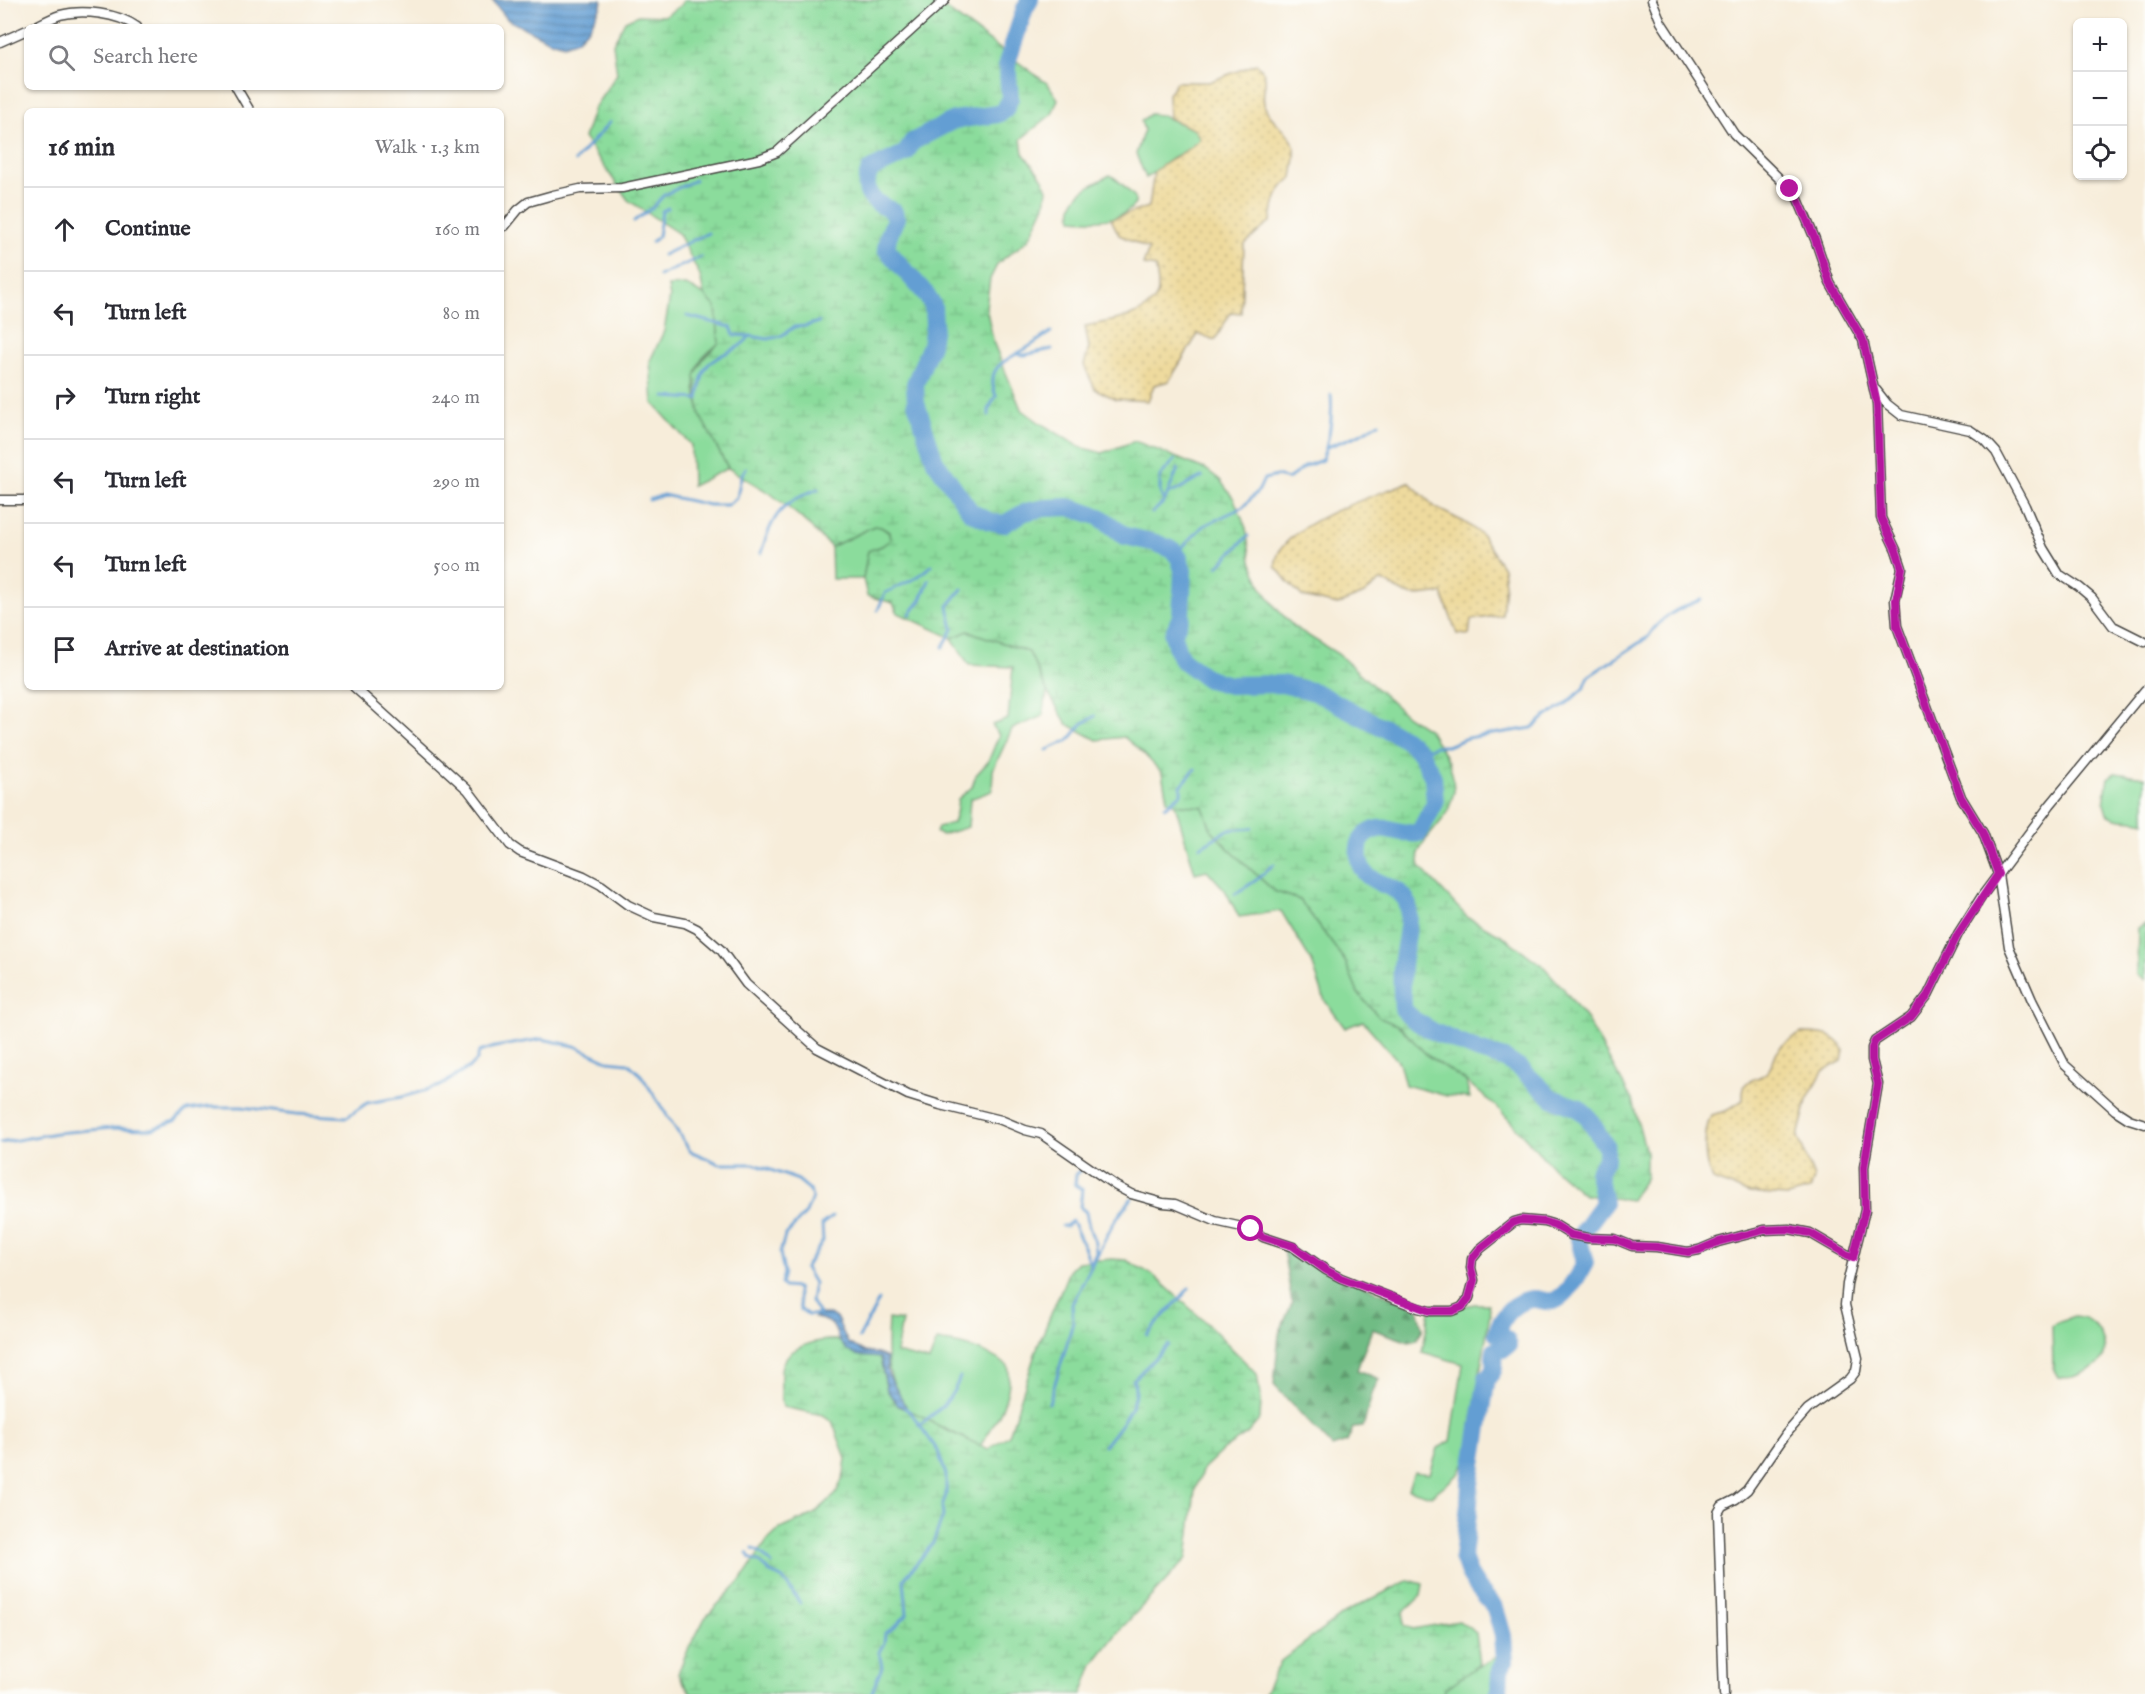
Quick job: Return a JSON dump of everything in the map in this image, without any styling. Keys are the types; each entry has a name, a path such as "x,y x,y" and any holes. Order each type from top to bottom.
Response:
{"street":[{"path":"504,226 528,202 553,195 580,189 622,188 759,159 777,152 945,0"},
{"path":"1652,0 1661,22 1734,134 1798,199 1830,283 1863,340 1877,404 1881,457 1881,518 1902,568 1896,600 1897,626 1961,797 1983,833 1998,874 2009,947 2032,1000 2065,1065 2115,1110 2129,1119 2145,1124"},
{"path":"40,24 72,12 114,17 132,24"},
{"path":"0,42 24,31"},
{"path":"238,90 248,108"},
{"path":"1874,387 1887,404 1901,415 1970,430 1984,440 1996,452 2025,506 2043,548 2059,574 2092,598 2113,626 2145,642"},
{"path":"0,500 24,500"},
{"path":"357,690 468,790 510,845 520,852 584,876 601,885 628,905 654,917 685,923 697,929 721,950 746,984 817,1048 908,1095 1001,1120 1041,1134 1131,1194 1175,1204 1215,1221 1251,1229 1263,1237 1293,1246 1341,1278 1418,1308 1430,1311 1452,1311 1462,1307 1469,1298 1474,1280 1471,1268 1472,1259 1480,1249 1514,1222 1521,1220 1555,1225 1571,1235 1615,1239 1632,1246 1688,1252 1764,1230 1789,1229 1810,1233 1853,1258"},
{"path":"1724,1694 1718,1513 1722,1506 1747,1490 1786,1434 1808,1409 1850,1379 1856,1371 1858,1358 1845,1305 1847,1284 1865,1210 1864,1167 1878,1084 1872,1060 1872,1048 1875,1041 1911,1017 1928,995 1958,934 1998,874 2050,805 2145,690"}],"green space":[{"path":"683,0 928,0 940,5 1048,84 1058,99 1052,114 1021,139 1023,153 1044,180 1047,190 1045,205 1029,239 998,263 990,279 986,307 994,344 1021,409 1080,447 1102,453 1135,441 1207,470 1220,480 1234,499 1246,528 1251,561 1262,588 1276,608 1294,627 1338,654 1407,716 1429,730 1449,762 1454,792 1447,814 1418,853 1420,867 1467,917 1501,935 1543,966 1587,1020 1632,1100 1646,1152 1646,1177 1631,1200 1584,1195 1554,1169 1499,1109 1466,1081 1428,1056 1399,1026 1380,1018 1358,993 1345,961 1300,900 1274,891 1227,847 1211,829 1203,807 1175,804 1167,800 1162,773 1124,737 1097,740 1067,724 1047,691 1029,652 968,631 952,638 898,613 893,603 867,596 863,579 868,551 890,540 889,532 874,526 831,547 799,516 771,494 728,468 700,415 695,376 703,359 719,343 716,307 704,295 700,276 679,234 628,200 584,138 594,108 617,74 613,44 625,21 638,15 665,16 682,4"},
{"path":"1150,114 1160,115 1195,130 1200,139 1192,148 1174,157 1146,178 1136,154 1144,130 1141,121"},
{"path":"1110,175 1135,197 1135,204 1122,215 1114,218 1072,219 1073,203 1082,191"},
{"path":"686,285 704,295 716,307 719,343 702,359 696,372 695,386 702,415 728,468 692,486 691,445 653,403 650,361 664,331 670,297 668,286"},
{"path":"874,526 881,527 889,533 890,540 868,551 863,579 832,579 831,547"},
{"path":"968,631 1029,652 1047,691 1043,716 1012,729 993,770 992,791 970,799 968,827 942,835 936,833 938,827 953,823 958,799 972,787 976,775 988,762 999,735 992,725 1008,719 1013,667 969,665 952,638"},
{"path":"2115,773 2145,777 2145,822 2107,814 2104,804 2108,778"},
{"path":"1175,804 1203,807 1211,829 1227,847 1274,891 1300,900 1345,961 1358,993 1380,1018 1399,1026 1428,1056 1466,1081 1470,1098 1447,1096 1405,1085 1399,1062 1363,1021 1345,1028 1325,1001 1312,962 1281,911 1239,917 1225,890 1207,870 1195,873"},
{"path":"2145,924 2145,980 2137,974 2138,928"},
{"path":"1282,1243 1326,1270 1418,1308 1423,1328 1417,1340 1409,1342 1372,1329 1357,1370 1379,1379 1373,1391 1363,1427 1353,1428 1347,1442 1332,1447 1274,1385 1279,1334 1292,1303"},
{"path":"1126,1260 1153,1275 1211,1327 1257,1374 1261,1401 1260,1419 1247,1434 1224,1449 1203,1469 1195,1490 1187,1558 1118,1632 1093,1664 1082,1694 691,1694 678,1674 705,1618 741,1580 767,1541 780,1529 814,1514 836,1494 844,1474 846,1458 832,1421 823,1415 783,1407 781,1374 786,1358 798,1348 806,1345 839,1340 848,1350 857,1354 880,1358 887,1390 898,1406 988,1449 1009,1435 1037,1348 1069,1271 1078,1262"},
{"path":"1488,1304 1490,1314 1471,1425 1469,1454 1459,1474 1431,1496 1408,1489 1414,1472 1430,1474 1438,1448 1451,1441 1463,1364 1422,1352 1430,1311"},
{"path":"2074,1316 2086,1319 2097,1329 2103,1341 2104,1354 2098,1365 2082,1374 2069,1378 2058,1377 2053,1368 2052,1326"},
{"path":"888,1319 902,1321 896,1353 929,1361 937,1341 974,1349 991,1355 1008,1366 1006,1398 980,1446 905,1409 906,1406 894,1384 888,1364"},
{"path":"1409,1580 1423,1584 1421,1596 1404,1612 1404,1625 1413,1629 1459,1621 1476,1633 1480,1664 1445,1689 1444,1694 1264,1694 1281,1661 1346,1612"},
{"path":"1495,1658 1505,1661 1500,1670 1499,1694 1444,1694 1445,1689 1466,1673"}],"sand":[{"path":"1256,64 1262,69 1265,79 1263,101 1265,107 1291,138 1295,157 1292,178 1282,187 1276,197 1271,221 1244,245 1241,313 1231,312 1215,340 1198,334 1169,381 1154,385 1148,401 1116,399 1095,389 1084,365 1089,348 1085,326 1128,317 1148,307 1155,300 1158,288 1156,267 1143,265 1149,249 1119,235 1111,219 1149,207 1154,172 1200,139 1195,130 1169,118 1168,94 1176,82 1209,82"},
{"path":"1409,482 1436,508 1464,522 1481,534 1503,568 1505,584 1502,615 1471,620 1469,635 1457,634 1442,593 1411,595 1380,581 1364,594 1337,605 1303,597 1275,566 1279,552 1303,529 1338,510"},
{"path":"1802,1033 1832,1037 1841,1044 1844,1050 1842,1061 1823,1071 1807,1100 1798,1137 1814,1178 1810,1190 1787,1196 1750,1193 1712,1180 1705,1147 1711,1115 1726,1111 1743,1100 1744,1086 1768,1071 1780,1047"}],"water":[{"path":"492,0 602,0 590,27 577,40 564,45 550,41 508,20"},
{"path":"817,1314 830,1314 837,1319 848,1343 865,1352 886,1358 888,1374 906,1406 905,1409 898,1406 887,1390 880,1358 851,1353 842,1344 833,1326 814,1318"}],"waterway":[{"path":"1030,0 1025,8 1007,63 1010,98 1005,110 998,114 954,120 912,142 906,153 870,170 867,178 870,196 880,205 894,212 896,218 886,249 925,293 933,306 934,325 931,345 915,384 916,403 935,461 971,512 989,521 1004,524 1025,512 1069,507 1100,517 1125,536 1156,543 1173,550 1183,570 1181,616 1173,635 1182,660 1208,679 1230,685 1282,684 1315,692 1405,739 1420,752 1433,777 1435,803 1419,833 1382,828 1366,835 1359,847 1359,860 1363,870 1369,877 1402,895 1409,909 1402,972 1403,1009 1414,1020 1434,1032 1505,1059 1522,1070 1552,1098 1578,1108 1588,1117 1606,1147 1606,1159 1598,1173 1604,1203 1579,1239 1585,1263 1561,1297 1550,1301 1525,1300 1509,1310 1497,1333 1507,1340 1508,1345 1503,1349 1495,1350 1494,1368 1487,1378 1470,1483 1463,1557 1469,1574 1495,1608 1503,1636 1505,1661 1500,1670 1499,1694"},
{"path":"575,161 610,122"},
{"path":"634,221 652,208 664,195 695,180"},
{"path":"652,242 658,236 662,211 668,208"},
{"path":"663,255 708,233"},
{"path":"659,276 701,257"},
{"path":"687,316 731,327 734,335 750,336"},
{"path":"665,397 698,399 702,377 707,366 750,336 768,339 781,336 794,327 819,322"},
{"path":"989,415 989,408 996,396 993,386 995,371 1005,361 1051,332"},
{"path":"1016,354 1025,355 1052,349"},
{"path":"1176,554 1203,526 1243,507 1259,490 1264,479 1277,476 1288,479 1306,466 1322,460 1330,428 1331,395"},
{"path":"1327,447 1358,435 1379,423"},
{"path":"1152,513 1164,502 1160,492 1160,476 1175,460"},
{"path":"649,500 663,495 709,505 727,505 737,498 741,476 746,468"},
{"path":"1165,500 1178,469"},
{"path":"1168,494 1202,477"},
{"path":"761,553 769,529 779,512 805,494 818,489"},
{"path":"1218,566 1248,536"},
{"path":"878,610 885,593 916,578 932,565"},
{"path":"910,614 921,600 929,580"},
{"path":"943,647 953,629 948,606 962,589"},
{"path":"1426,761 1427,750 1434,746 1447,746 1467,738 1532,728 1564,706 1584,688 1589,676 1648,637 1665,618 1701,600"},
{"path":"1047,750 1069,740 1082,724 1095,716"},
{"path":"1165,807 1181,794 1181,786 1195,769"},
{"path":"1200,847 1228,830 1252,828"},
{"path":"1235,894 1255,881 1274,864"},
{"path":"0,1143 56,1133 113,1128 152,1129 175,1121 187,1110 208,1107 242,1107 296,1114 347,1117 367,1103 402,1097 440,1086 470,1067 477,1060 479,1052 542,1039 575,1046 608,1061 628,1063 641,1075 690,1151 720,1164 754,1164 798,1180 810,1190 812,1198 806,1213 785,1236 780,1253 784,1273 781,1284 784,1287 797,1288 800,1309 808,1315 818,1315"},
{"path":"1082,1168 1076,1175 1075,1185 1082,1189 1080,1207 1086,1212 1095,1243 1096,1252 1090,1265"},
{"path":"1049,1403 1073,1321 1072,1304 1114,1222 1132,1198"},
{"path":"819,1314 811,1301 814,1283 805,1268 823,1241 822,1224 833,1216"},
{"path":"1062,1226 1072,1221 1090,1264"},
{"path":"1147,1335 1189,1288"},
{"path":"859,1338 879,1300"},
{"path":"1104,1446 1131,1406 1135,1388 1133,1380 1168,1345"},
{"path":"919,1425 944,1404 953,1393 960,1377"},
{"path":"871,1694 882,1667 879,1652 884,1643 885,1633 894,1628 907,1614 904,1579 933,1543 943,1516 942,1507 946,1495 946,1475 938,1451 912,1414 904,1407"},
{"path":"753,1549 760,1552 772,1564"},
{"path":"747,1553 750,1558 783,1579 800,1603"}],"route":[{"path":"1251,1229 1263,1237 1293,1246 1341,1278 1430,1311 1452,1311 1462,1307 1469,1298 1474,1280 1471,1268 1472,1259 1480,1249 1514,1222 1521,1220 1545,1222 1571,1235 1615,1239 1632,1246 1688,1252 1764,1230 1789,1229 1810,1233 1853,1258 1865,1210 1864,1167 1875,1114 1878,1084 1872,1060 1872,1048 1875,1041 1911,1017 1928,995 1958,934 1998,874 1983,833 1961,797 1897,626 1896,600 1902,568 1881,518 1881,457 1877,404 1863,340 1830,283 1798,199 1790,189"}]}
